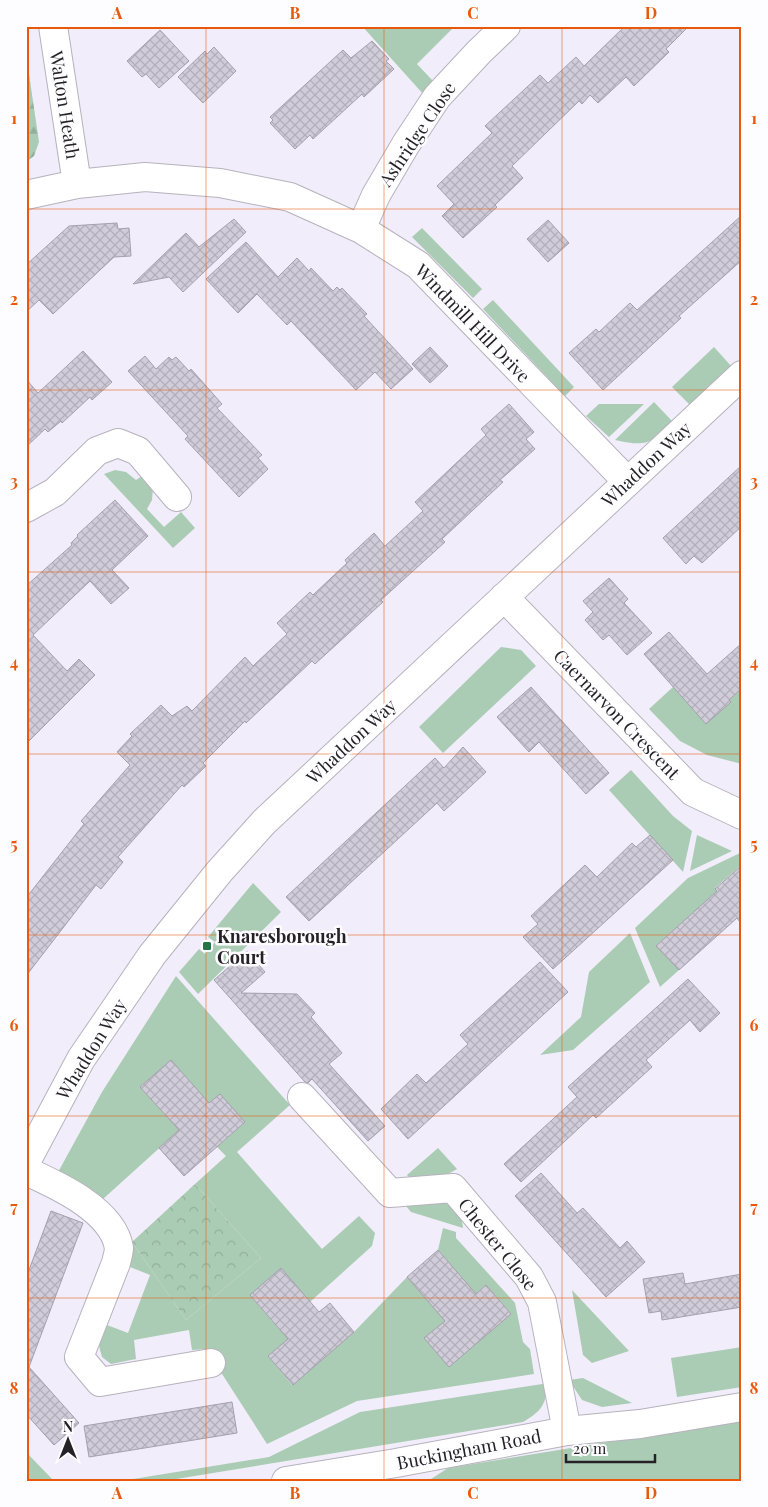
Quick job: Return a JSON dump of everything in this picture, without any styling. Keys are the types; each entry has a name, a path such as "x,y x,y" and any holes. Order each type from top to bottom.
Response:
{"street":[{"name":"Walton Heath","path":"53,26 77,184"},
{"name":"Ashridge Close","path":"361,229 376,195 437,97 506,26"},
{"name":"Windmill Hill Drive","path":"26,194 77,184 145,177 220,183 290,197 361,229 418,265 627,481"},
{"name":"Whaddon Way","path":"26,1162 80,1059 152,955 219,872 264,822 742,375"},
{"path":"26,508 55,492 97,451 118,443 138,450 177,497"},
{"name":"Caernarvon Crescent","path":"504,597 692,792 742,815"},
{"name":"Chester Close","path":"302,1098 390,1193 453,1188 529,1277 542,1302 567,1431"},
{"path":"26,1171 48,1180 97,1210 112,1231 119,1248 116,1263 79,1357 100,1382 211,1363"},
{"name":"Buckingham Road","path":"286,1481 398,1472 567,1431 640,1424 742,1407"}],"green space":[{"path":"362,26 455,26 417,64 433,81 424,95"},
{"path":"26,71 29,74 39,142 34,156 26,162"},
{"path":"422,228 482,289 473,298 412,237"},
{"path":"493,300 574,387 565,396 483,309"},
{"path":"714,347 732,367 691,406 672,387"},
{"path":"654,402 673,422 659,435 647,442 634,443 615,440"},
{"path":"599,404 644,404 609,437 586,416"},
{"path":"115,470 126,472 136,480 142,476 153,488 152,500 147,509 164,527 181,512 195,528 173,548 104,474"},
{"path":"501,647 521,650 536,666 443,753 419,727"},
{"path":"673,687 706,723 730,702 729,700 742,688 742,728 739,731 742,733 742,764 707,755 680,741 649,709"},
{"path":"631,770 673,816 692,831 683,872 609,790"},
{"path":"697,835 732,851 690,871"},
{"path":"742,853 742,867 740,866 715,888 717,891 656,946 679,970 660,987 635,928 688,878"},
{"path":"253,883 281,912 198,994 179,972 199,949 205,954 215,942 208,937"},
{"path":"630,933 650,982 573,1050 540,1055 581,1017 589,972"},
{"path":"176,976 290,1105 237,1152 322,1249 359,1216 375,1233 372,1246 310,1302 250,1295 279,1329 295,1333 268,1356 292,1385 354,1332 407,1277 436,1310 452,1315 425,1338 449,1366 511,1314 486,1285 461,1307 465,1282 438,1250 443,1228 456,1232 456,1238 515,1303 523,1342 530,1349 534,1374 357,1401 267,1444 206,1349 192,1350 189,1330 134,1340 136,1359 111,1364 102,1357 99,1346 107,1325 128,1333 150,1275 130,1267 132,1242 186,1320 261,1258 195,1184 226,1156 217,1147 245,1122 195,1116 200,1093 171,1060 140,1087 170,1120 186,1124 103,1199 57,1174 102,1092"},
{"path":"438,1148 457,1169 437,1180 414,1183 407,1175"},
{"path":"195,1184 261,1258 186,1320 132,1242"},
{"path":"436,1199 455,1209 460,1217 463,1228 411,1212 405,1205"},
{"path":"572,1290 629,1351 592,1363 583,1355"},
{"path":"742,1347 742,1387 677,1397 671,1358"},
{"path":"583,1378 632,1403 602,1407 582,1400 569,1380"},
{"path":"549,1383 542,1407 523,1422 164,1481 121,1481 269,1457 360,1412"},
{"path":"742,1420 742,1481 428,1481 448,1468"},
{"path":"26,1452 54,1481 26,1481"}],"building":[{"path":"625,26 689,26 666,49 669,52 634,86 626,77 598,103 590,95 582,104 579,101 512,166 523,178 495,205 497,207 463,238 442,216 454,204 437,186 492,133 485,126 540,75 548,83 576,57 584,66"},
{"path":"160,30 189,61 159,88 146,74 142,77 127,61"},
{"path":"372,41 389,59 386,61 394,69 364,97 362,94 313,139 310,135 295,149 270,123 273,120 270,117 343,50 351,58"},
{"path":"214,47 236,71 203,103 178,77 205,51 207,54"},
{"path":"742,215 742,260 679,316 681,318 603,390 569,353 596,329 599,332 630,303 637,310"},
{"path":"234,219 246,232 183,292 169,277 133,284 186,233 199,247"},
{"path":"548,220 569,243 548,262 527,239"},
{"path":"117,223 118,229 129,228 131,256 114,257 53,314 39,300 26,312 26,265 69,226"},
{"path":"246,242 278,277 297,258 309,271 311,268 333,291 337,287 340,290 342,288 367,314 364,316 413,369 391,389 375,372 356,390 291,321 287,325 257,294 238,313 206,279"},
{"path":"430,347 448,366 430,383 412,364"},
{"path":"83,351 112,382 92,400 90,397 62,423 61,421 48,432 45,429 26,447 26,379 38,393"},
{"path":"145,356 156,369 169,357 172,360 176,357 189,371 191,369 222,404 217,408 262,455 258,458 268,469 239,497 185,439 188,436 128,371"},
{"path":"509,404 534,432 526,439 535,449 500,480 503,482 442,539 445,542 381,600 383,602 315,664 312,661 246,723 245,721 203,763 206,766 184,787 182,785 118,857 123,862 101,889 96,885 26,976 26,898 84,824 81,821 130,765 117,752 132,736 130,734 161,705 172,716 187,706 192,711 245,657 253,666 287,634 277,623 310,592 313,595 347,563 345,560 374,533 385,546 423,511 415,502 486,435 481,429"},
{"path":"742,465 742,526 702,563 694,556 686,564 663,538"},
{"path":"115,500 148,536 112,570 129,588 111,604 90,581 33,635 67,671 79,659 95,675 27,743 26,586 72,545 71,543 77,535"},
{"path":"609,578 628,599 624,603 652,633 627,655 609,635 603,640 585,620 593,612 583,601"},
{"path":"669,632 707,674 742,643 742,688 729,700 731,702 706,724 644,654"},
{"path":"531,687 609,773 586,794 539,742 529,752 497,717"},
{"path":"463,747 486,772 444,811 437,803 309,921 286,897 435,758 444,768"},
{"path":"650,835 673,860 553,969 523,937 538,924 531,916 585,865 597,877 632,843 636,847"},
{"path":"742,865 742,925 737,918 679,970 656,946 717,891 715,889"},
{"path":"247,951 265,972 241,993 297,994 315,1013 311,1017 342,1053 329,1064 385,1126 368,1141 312,1079 308,1083 305,1082 214,980"},
{"path":"540,962 568,992 408,1139 381,1109 417,1074 426,1083 468,1044 460,1035"},
{"path":"688,979 720,1013 700,1032 690,1020 646,1060 652,1067 596,1118 593,1115 521,1182 504,1164 577,1097 568,1087"},
{"path":"171,1060 209,1103 220,1094 245,1122 184,1176 159,1148 179,1130 140,1087"},
{"path":"541,1173 577,1213 583,1208 620,1248 627,1241 645,1262 606,1297 515,1196"},
{"path":"51,1211 83,1223 29,1367 79,1423 54,1445 26,1414 26,1278"},
{"path":"438,1250 476,1294 486,1285 511,1314 449,1367 424,1338 445,1321 407,1277"},
{"path":"281,1268 319,1312 330,1303 354,1332 293,1385 268,1356 288,1339 250,1295"},
{"path":"683,1273 685,1284 742,1274 742,1307 662,1320 661,1311 649,1313 643,1279"},
{"path":"232,1402 237,1433 89,1457 84,1426"}],"place":[{"name":"Knaresborough Court","path":"207,946"}]}
